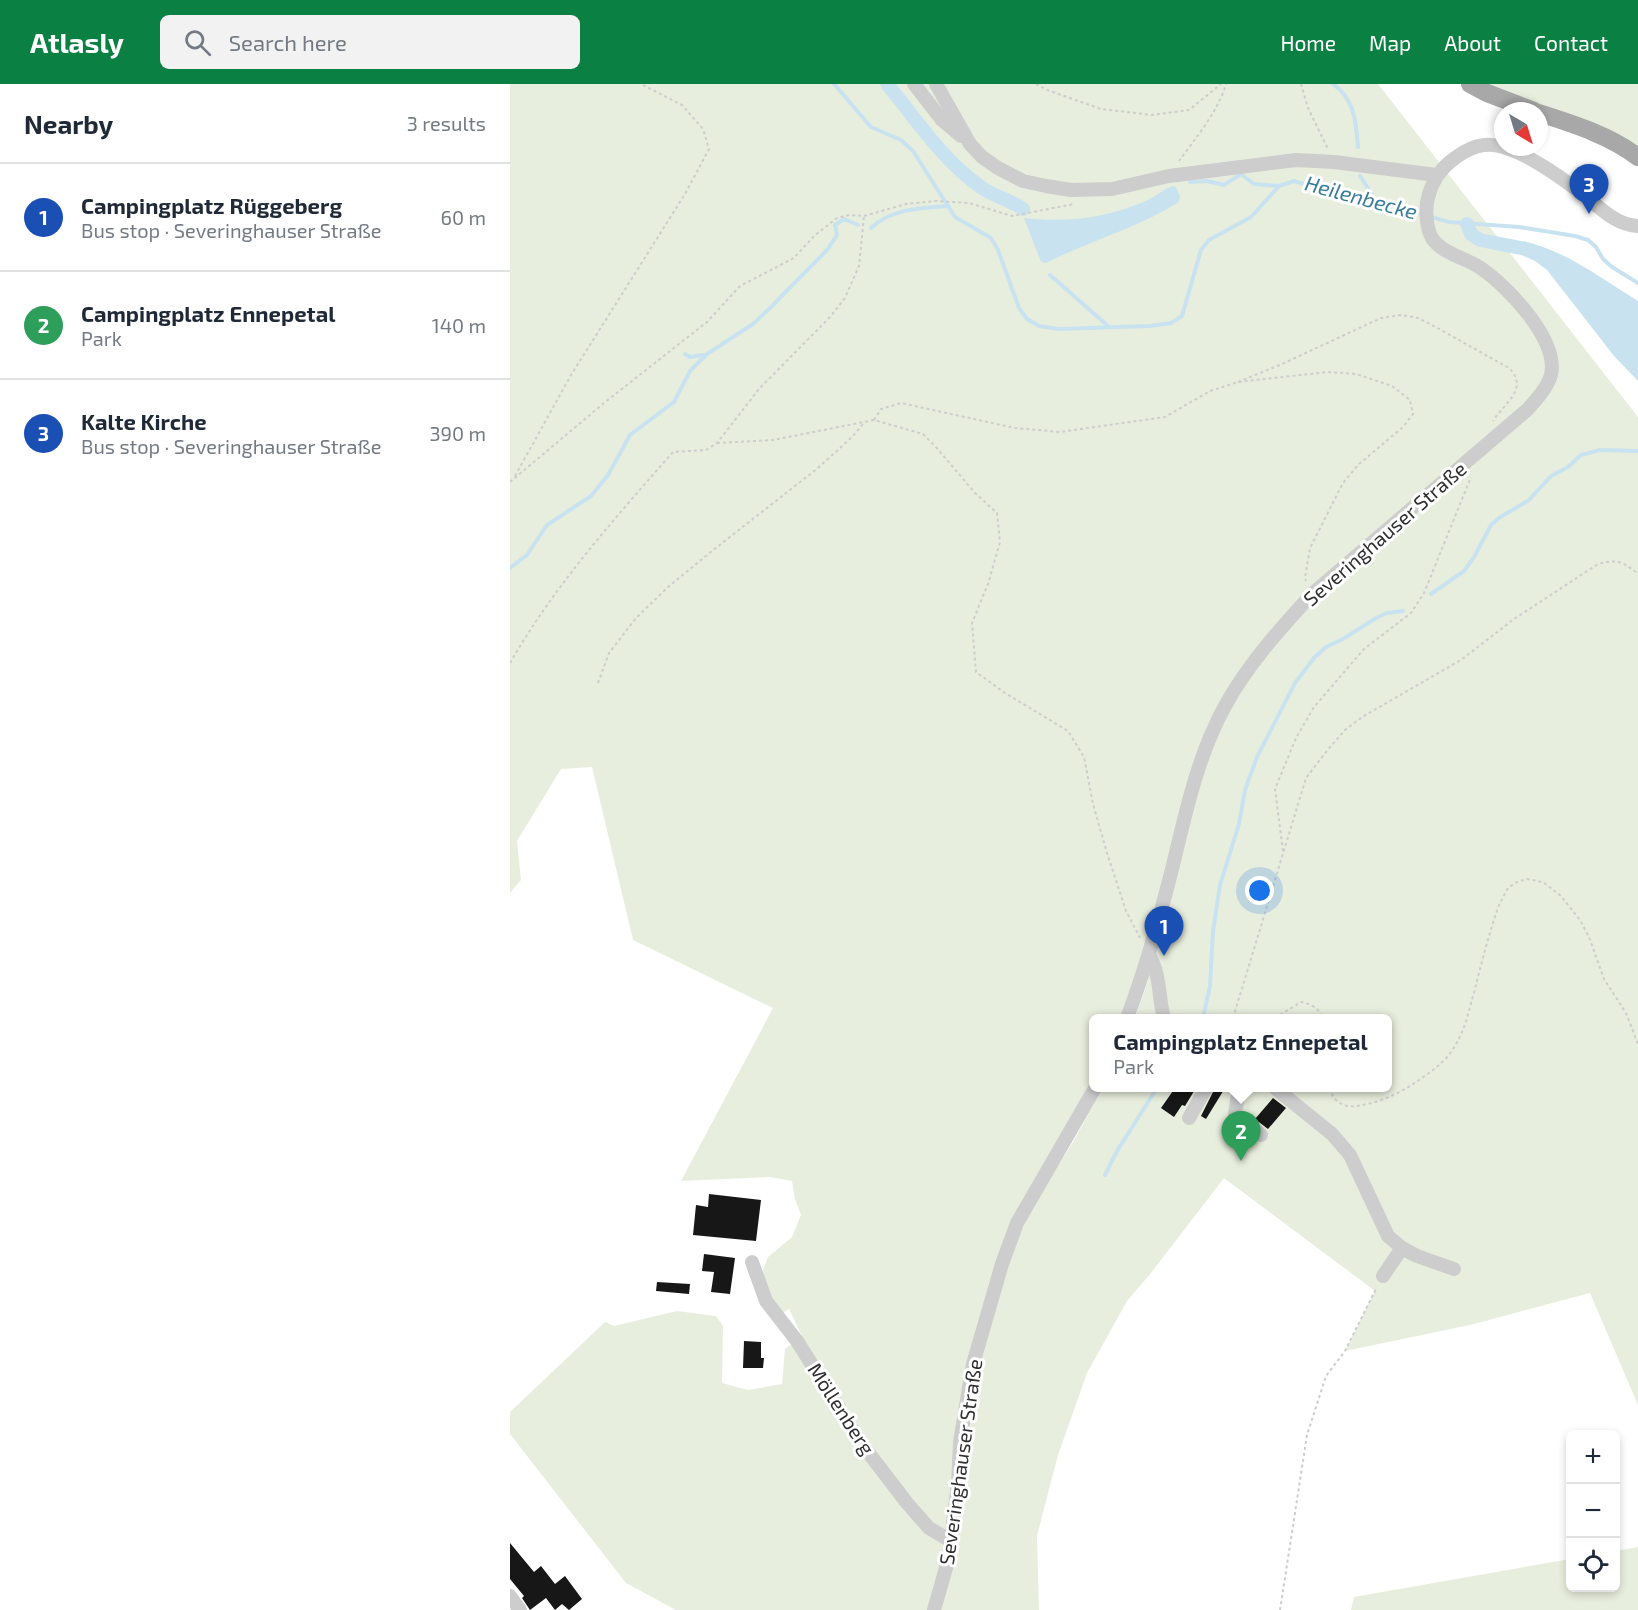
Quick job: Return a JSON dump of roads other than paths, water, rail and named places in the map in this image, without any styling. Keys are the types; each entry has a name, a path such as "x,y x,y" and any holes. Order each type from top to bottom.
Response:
{"main road":[{"path":"1470,84 1510,102"},
{"path":"1548,116 1579,125 1638,157"}],"street":[{"path":"914,84 942,120 982,157 1023,181 1046,186 1071,190 1112,189 1169,176 1296,160 1334,162 1436,175"},
{"path":"936,84 970,144"},
{"name":"Severinghauser Straße","path":"1128,1014 1149,956 1193,782 1225,705 1248,669 1312,594 1528,408 1539,396 1551,374 1551,357 1540,333 1524,309 1502,285 1480,267 1437,244 1432,237 1428,227 1427,200 1436,175 1463,152 1484,145 1501,146 1531,159 1613,218 1629,226 1638,226"},
{"path":"1149,956 1155,965 1159,980 1163,1014"},
{"name":"Severinghauser Straße","path":"934,1610 948,1561 958,1484 960,1442 973,1364 1002,1264 1017,1223 1093,1092"},
{"path":"1189,1118 1204,1092"},
{"path":"1238,1092 1235,1114 1261,1135"},
{"path":"1280,1092 1332,1134 1350,1155 1388,1236 1402,1248 1417,1256 1454,1269"},
{"path":"1383,1276 1402,1248"},
{"name":"Möllenberg","path":"752,1262 765,1301 796,1341 861,1443 929,1528 951,1541"},
{"path":"510,1596 520,1610"}],"water":[{"path":"1173,186 1176,187 1180,196 1179,202 1130,227 1046,263 1041,262 1024,218 1055,220 1102,215 1148,200"},
{"path":"1523,241 1539,245 1568,258 1638,301 1638,381 1614,356 1547,270 1535,261 1519,254"}],"waterway":[{"name":"Heilenbecke","path":"834,84 871,127 901,140 913,151 955,217 991,238 998,250 1019,308 1027,319 1039,326 1059,329 1150,326 1171,323 1182,316 1201,250 1209,240 1251,217 1279,186 1294,181 1352,199 1376,201 1449,222 1519,227 1575,236 1588,240 1612,267 1638,283"},
{"path":"887,84 929,138 952,163 983,189 1023,209"},
{"path":"1333,84 1350,104 1355,120 1358,147"},
{"path":"1190,182 1207,181 1224,185 1241,174 1254,184 1278,186"},
{"path":"1360,176 1376,201"},
{"path":"871,228 879,221 898,213 949,206"},
{"path":"510,568 527,555 547,525 591,496 608,475 630,435 674,402 690,371 707,354 753,324 827,250 837,235 835,225 844,219 858,225"},
{"path":"1467,224 1471,234 1480,240 1521,248"},
{"path":"1050,275 1108,326"},
{"path":"685,354 690,357 704,355"},
{"path":"1431,594 1464,571 1491,525 1529,500 1551,476 1568,467 1581,455 1600,450 1638,451"},
{"path":"1204,1014 1210,986 1213,931 1220,885 1239,824 1245,790 1257,757 1295,683 1314,658 1326,647 1376,618 1387,613 1403,611"},
{"path":"1105,1175 1117,1151 1154,1092"}],"place":[{"name":"Kalte Kirche","path":"1589,214"},
{"name":"Campingplatz Rüggeberg","path":"1164,956"},
{"name":"Campingplatz Ennepetal","path":"1241,1161"}]}
